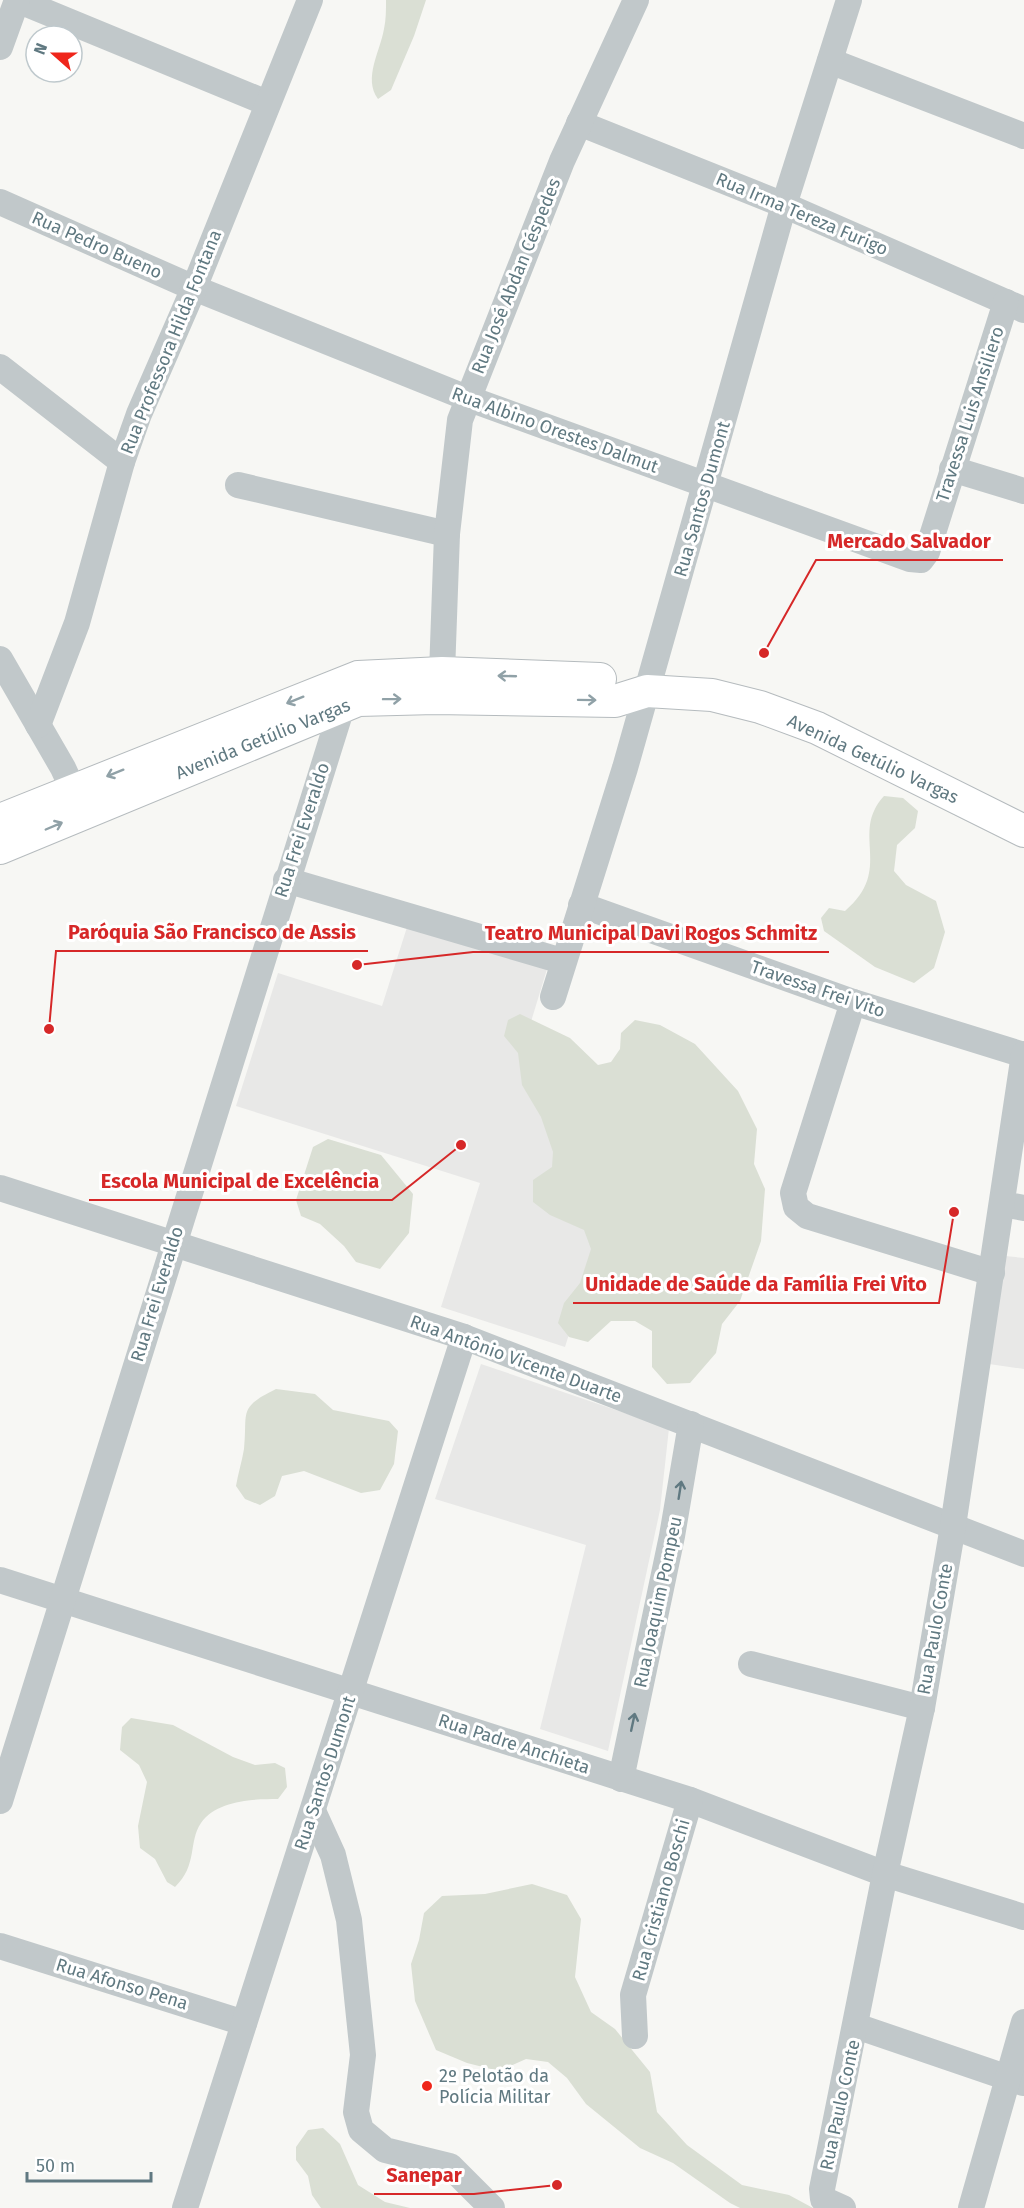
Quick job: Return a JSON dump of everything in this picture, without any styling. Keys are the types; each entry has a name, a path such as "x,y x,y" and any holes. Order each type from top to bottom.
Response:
{"main road":[{"name":"Avenida Getúlio Vargas","path":"0,848 79,802 340,695 358,677 442,673 622,680 647,691"},
{"name":"Avenida Getúlio Vargas","path":"340,695 358,700 615,700 647,691 712,695 760,707 808,725 1024,831"},
{"name":"Avenida Getúlio Vargas","path":"0,820 79,802"}],"street":[{"path":"0,47 17,0 267,103"},
{"name":"Rua Professora Hilda Fontana","path":"38,725 77,623 122,462 139,414 194,288 310,0"},
{"name":"Rua José Abdan Céspedes","path":"442,673 447,534 455,448 467,398 579,123 636,0"},
{"name":"Rua Santos Dumont","path":"553,997 562,961 647,691 784,205 849,0"},
{"path":"830,61 1024,136"},
{"name":"Rua Irma Tereza Furigo","path":"579,123 784,205 1015,306"},
{"name":"Rua Pedro Bueno","path":"0,202 194,288"},
{"name":"Rua Albino Orestes Dalmut","path":"194,288 467,398 910,559 921,560"},
{"name":"Travessa Luis Ansiliero","path":"921,560 927,552 952,469 1015,306"},
{"path":"0,367 122,462"},
{"path":"952,469 1024,491"},
{"path":"238,485 447,534"},
{"path":"0,659 79,802"},
{"name":"Rua Frei Everaldo","path":"0,1801 286,880 340,695"},
{"path":"286,880 562,961"},
{"name":"Travessa Frei Vito","path":"581,905 853,1002 1024,1055"},
{"path":"853,1002 793,1193 796,1207 807,1216 992,1274"},
{"name":"Rua Paulo Conte","path":"833,2203 856,2026 885,1874 922,1708 992,1274 1013,1206 1024,1055"},
{"name":"Rua Antônio Vicente Duarte","path":"0,1188 464,1337 1024,1554"},
{"name":"Rua Santos Dumont","path":"185,2208 464,1337"},
{"name":"Rua Joaquim Pompeu","path":"621,1779 672,1536 691,1424"},
{"name":"Rua Padre Anchieta","path":"0,1580 352,1690 690,1800 885,1874 1024,1917"},
{"path":"751,1664 922,1708"},
{"name":"Rua Cristiano Boschi","path":"635,2036 633,1995 690,1800"},
{"path":"313,1811 333,1855 349,1920 363,2055 356,2112 361,2130 385,2150 450,2166 492,2208"},
{"name":"Rua Afonso Pena","path":"0,1946 244,2023"},
{"path":"971,2208 1016,2080 1024,2022"},
{"path":"856,2026 1016,2080"}],"shaded area":[{"path":"386,0 426,0 414,36 391,90 378,99 374,91 372,74 385,26"},
{"path":"884,796 903,798 918,811 915,828 897,845 894,871 906,885 936,901 945,932 934,968 914,983 875,967 824,931 821,918 829,908 845,911 860,896 867,881 870,866 870,824 874,810"},
{"path":"408,924 547,969 530,1025 603,1226 565,1347 441,1307 480,1183 236,1106 278,973 382,1006"},
{"path":"520,1014 570,1038 598,1065 611,1062 620,1049 621,1033 635,1020 660,1025 695,1044 738,1091 757,1129 754,1164 765,1189 761,1241 740,1301 722,1324 716,1353 690,1383 667,1384 652,1367 652,1331 635,1321 611,1321 588,1342 569,1337 558,1323 564,1303 580,1283 591,1249 584,1230 550,1215 533,1202 533,1180 552,1167 553,1152 541,1117 522,1085 518,1053 504,1036 508,1020"},
{"path":"328,1139 381,1155 413,1194 409,1233 380,1269 356,1262 344,1246 320,1224 301,1216 296,1200 313,1147"},
{"path":"1005,1256 1024,1258 1024,1369 989,1364"},
{"path":"481,1364 669,1428 660,1510 608,1751 540,1729 586,1545 435,1499"},
{"path":"276,1389 315,1394 333,1410 389,1421 398,1431 394,1464 380,1490 361,1493 304,1471 282,1476 275,1496 260,1505 245,1499 236,1486 244,1449 247,1412 255,1401"},
{"path":"131,1718 173,1725 233,1757 255,1765 275,1763 285,1768 287,1787 278,1799 236,1802 208,1815 197,1830 187,1870 175,1887 167,1882 155,1859 140,1848 138,1826 147,1782 139,1765 120,1750 122,1727"},
{"path":"532,1884 567,1895 581,1919 575,1977 591,2012 615,2029 650,2072 657,2112 687,2145 742,2185 789,2195 813,2208 740,2208 730,2203 673,2163 640,2148 586,2104 567,2078 548,2062 526,2059 499,2071 467,2063 436,2050 415,2001 411,1964 419,1940 424,1913 442,1896 485,1894"},
{"path":"323,2128 340,2144 358,2185 385,2202 410,2208 321,2208 312,2195 308,2176 296,2160 296,2147 308,2130"}],"place":[{"name":"Mercado Salvador","path":"764,653"},
{"name":"Teatro Municipal Davi Rogos Schmitz","path":"357,965"},
{"name":"Paróquia São Francisco de Assis","path":"49,1029"},
{"name":"Escola Municipal de Excelência","path":"461,1145"},
{"name":"Unidade de Saúde da Família Frei Vito","path":"954,1212"},
{"name":"2º Pelotão da Polícia Militar","path":"427,2086"},
{"name":"Sanepar","path":"557,2185"}]}
